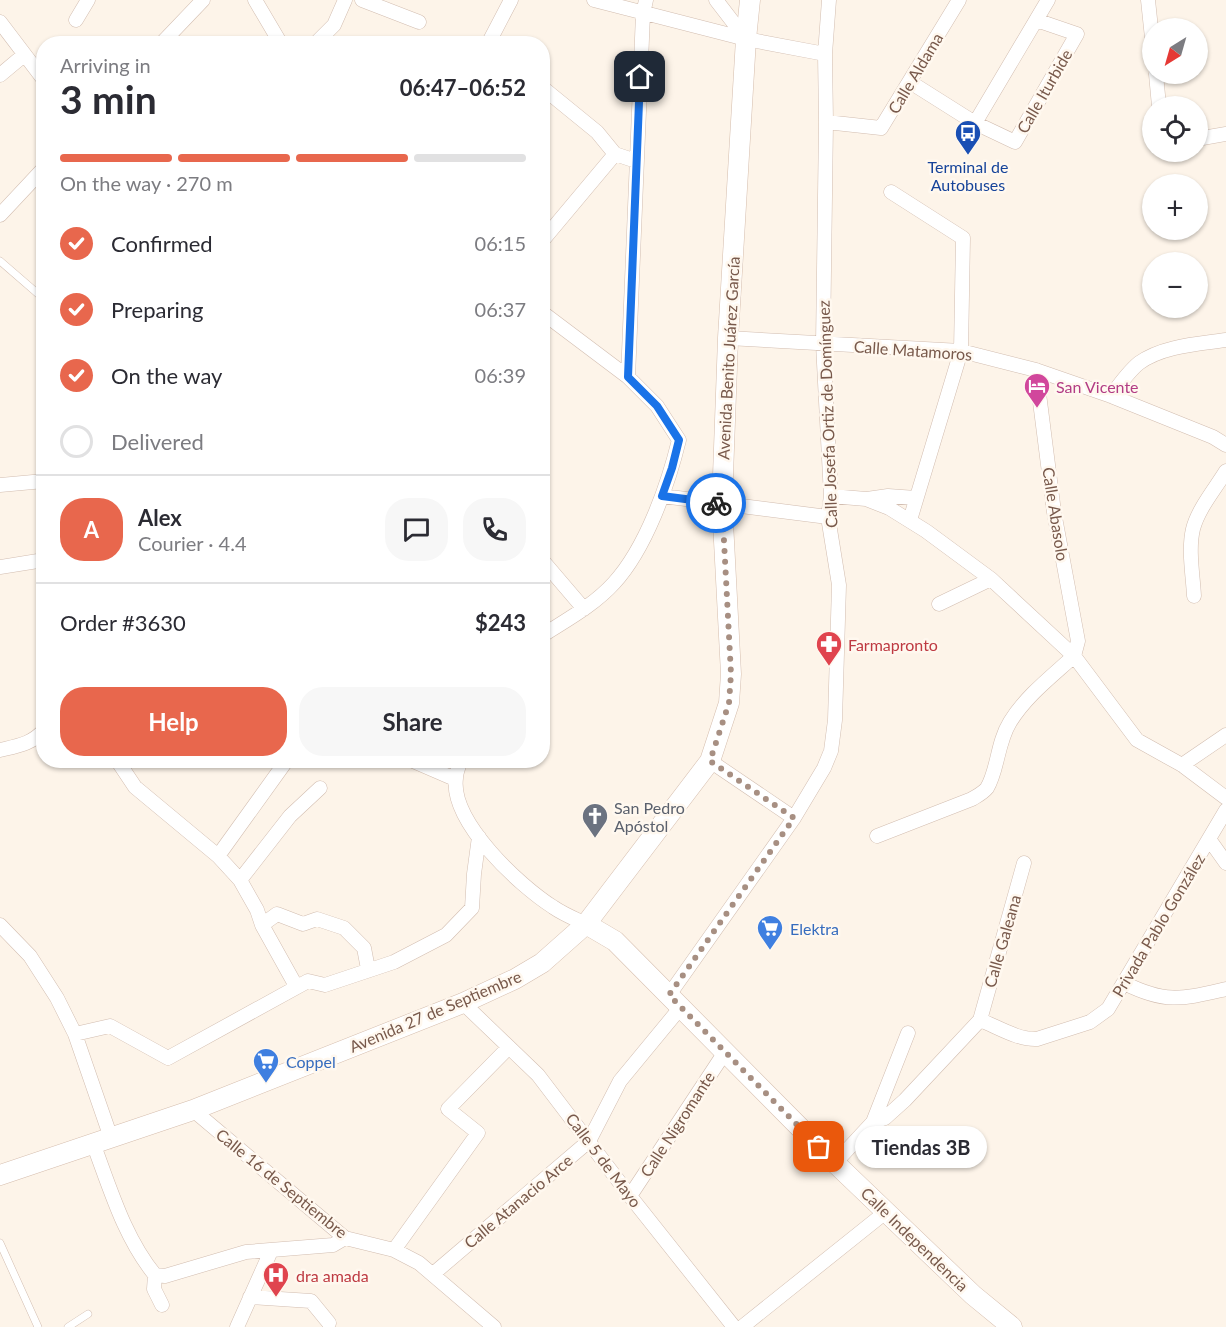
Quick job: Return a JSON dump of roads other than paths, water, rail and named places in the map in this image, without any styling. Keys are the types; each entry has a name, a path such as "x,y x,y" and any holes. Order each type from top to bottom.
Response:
{"main road":[{"name":"Avenida Benito Juárez García","path":"586,924 710,761 729,703 731,674 722,503 728,338 750,0"},
{"name":"Calle Independencia","path":"586,924 615,941 835,1163 973,1295 1012,1327"},
{"name":"Avenida 27 de Septiembre","path":"0,1175 193,1110 463,1003 515,979 542,963 586,924"}],"street":[{"path":"76,20 88,0"},
{"path":"169,36 203,0"},
{"path":"255,0 276,36"},
{"path":"323,36 334,25 345,0"},
{"path":"362,0 419,22"},
{"path":"491,36 511,0"},
{"path":"594,0 645,7 746,39 825,54"},
{"path":"716,0 746,39"},
{"name":"Calle Josefa Ortiz de Domínguez","path":"675,1001 794,818 824,768 831,751 835,720 839,585 828,517 831,496 823,344 825,54 829,0"},
{"name":"Calle Aldama","path":"826,122 882,128 959,0"},
{"path":"975,123 1048,0"},
{"path":"1148,0 1150,18"},
{"path":"628,377 636,161 645,7"},
{"name":"Calle Iturbide","path":"910,82 975,123 1015,142 1077,34 1036,20"},
{"path":"0,22 36,70"},
{"path":"0,75 24,55"},
{"path":"550,94 597,132 615,154 636,161"},
{"path":"1208,137 1226,134"},
{"path":"550,232 615,154"},
{"path":"0,215 36,177"},
{"path":"891,192 963,238 961,351 910,520"},
{"path":"550,318 628,377 657,406 679,440 662,496 638,549 627,566 614,583 584,609 550,630"},
{"name":"Calle Matamoros","path":"728,338 961,351 1036,370 1111,396 1213,437 1226,445"},
{"path":"1111,396 1128,374 1144,360 1174,349 1226,340"},
{"name":"Calle Abasolo","path":"1036,370 1054,512 1078,641 1074,656"},
{"path":"1194,596 1191,541 1193,529 1196,519 1226,471"},
{"path":"0,485 36,482"},
{"path":"662,496 828,517"},
{"path":"831,496 866,499 888,496 916,498"},
{"path":"866,499 910,520 991,579 1074,656 1131,735 1182,765 1226,798"},
{"path":"0,567 36,561"},
{"path":"550,569 584,609"},
{"path":"939,604 991,579"},
{"path":"877,836 972,799 983,792 990,780 1000,741 1008,724 1022,704 1074,656"},
{"path":"1182,765 1226,735"},
{"path":"0,750 25,744 36,738"},
{"path":"710,761 794,818"},
{"path":"122,768 135,787 218,856 240,880 296,986"},
{"path":"218,856 282,768"},
{"path":"430,768 455,779"},
{"path":"458,768 455,779 458,800 479,837 501,864 524,886 554,908 586,924"},
{"path":"240,880 290,816 320,788"},
{"name":"Privada Pablo González","path":"980,1020 1021,1037 1037,1039 1090,1022 1108,1009 1226,810"},
{"path":"75,1034 110,1026 168,1058 296,986 308,981 324,985 394,962 447,935 472,908 479,837"},
{"path":"1209,839 1226,864"},
{"name":"Calle Galeana","path":"980,1020 1024,862"},
{"path":"262,925 277,914 303,924 317,919 344,928 364,948 368,969"},
{"path":"0,925 30,956 57,998 75,1034 122,1220 155,1275 154,1289 162,1305"},
{"path":"1124,983 1146,994 1170,998 1226,989"},
{"name":"Calle Atanacio Arce","path":"433,1274 590,1141 620,1081 675,1001"},
{"name":"Calle 5 de Mayo","path":"463,1003 538,1075 630,1196 743,1326"},
{"path":"873,1122 885,1118 905,1100 980,1020"},
{"path":"835,1163 873,1122 908,1034"},
{"path":"394,1250 478,1133 448,1109 509,1047"},
{"name":"Calle Nigromante","path":"630,1196 725,1052"},
{"name":"Calle 16 de Septiembre","path":"193,1110 345,1238 394,1250 419,1263 494,1327"},
{"path":"743,1326 887,1211"},
{"path":"155,1275 165,1276 246,1252 333,1245 345,1238"},
{"path":"237,1327 271,1251"},
{"path":"250,1297 311,1301 329,1323"}],"lane":[{"path":"0,261 36,292"},
{"path":"0,1243 38,1327"},
{"path":"68,1327 88,1314"}],"place":[{"name":"Terminal de Autobuses","path":"968,156"},
{"name":"San Vicente","path":"1037,409"},
{"name":"Farmapronto","path":"829,667"},
{"name":"San Pedro Apóstol","path":"595,839"},
{"name":"Elektra","path":"770,951"},
{"name":"Coppel","path":"266,1084"},
{"name":"Tiendas 3B","path":"819,1147"},
{"name":"dra amada","path":"276,1298"}]}
